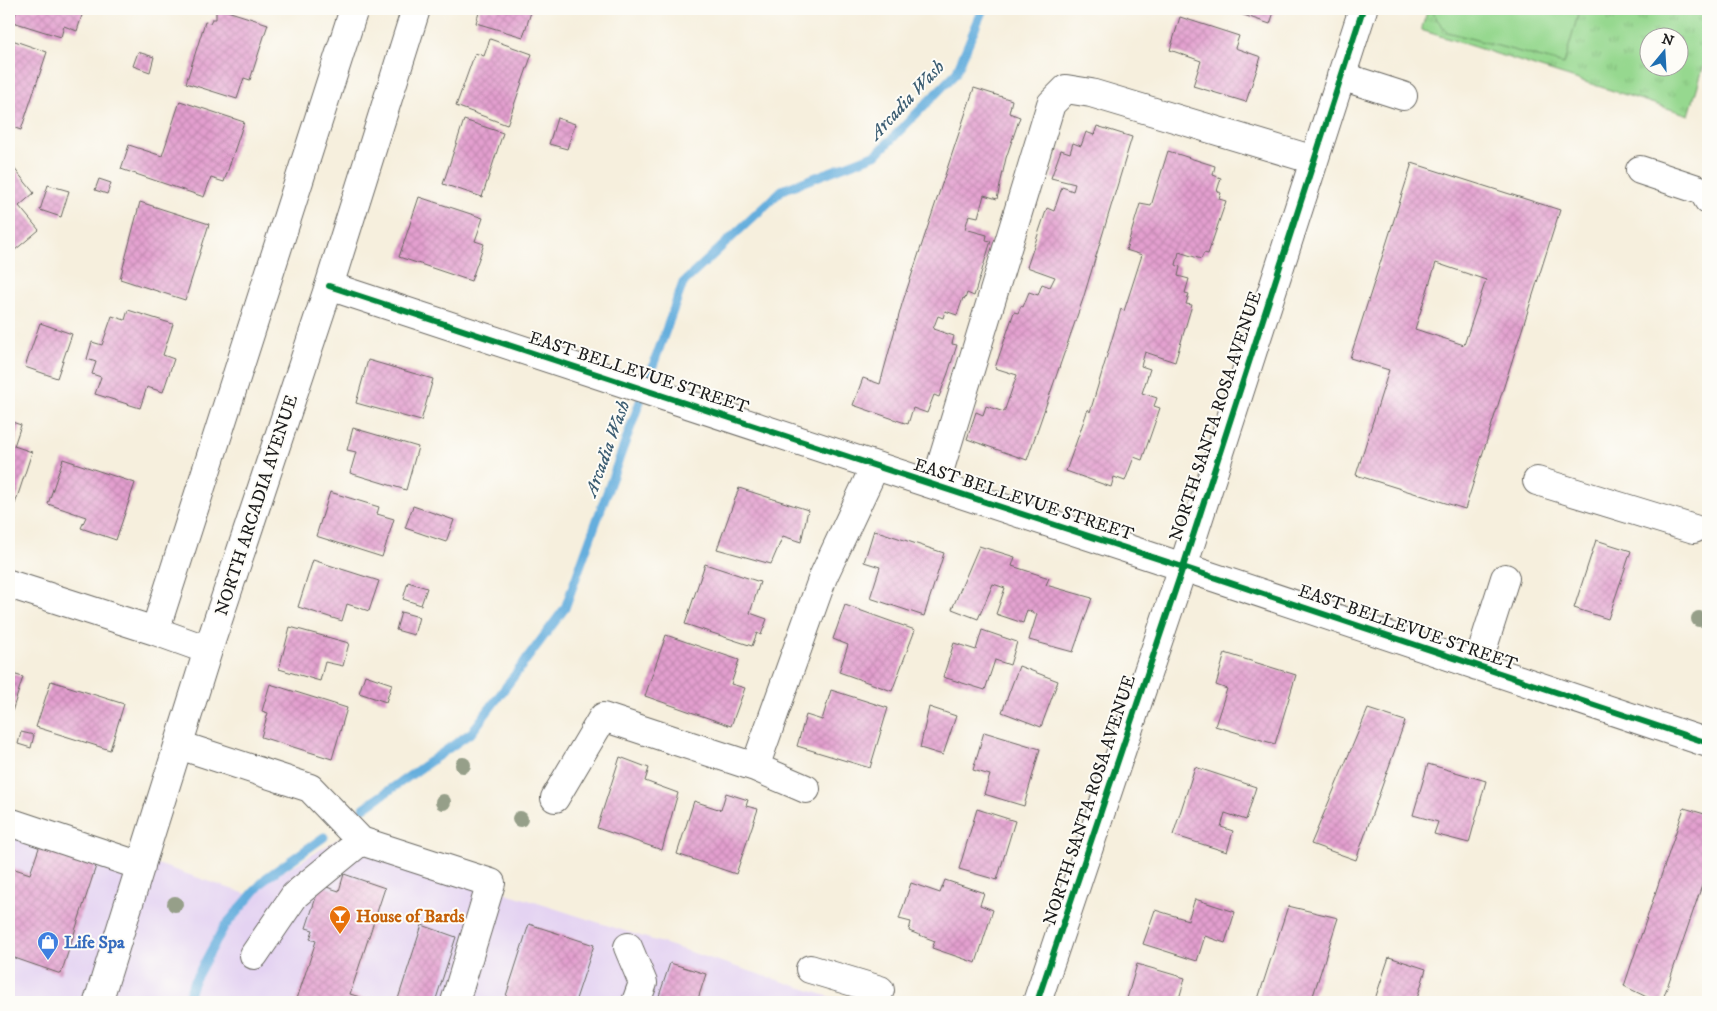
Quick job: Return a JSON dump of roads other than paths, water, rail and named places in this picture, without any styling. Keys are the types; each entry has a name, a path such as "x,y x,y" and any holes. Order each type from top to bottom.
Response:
{"street":[{"path":"156,631 354,9"},
{"name":"NORTH ARCADIA AVENUE","path":"98,1002 208,650 329,286 416,9"},
{"name":"NORTH SANTA ROSA AVENUE","path":"1037,1002 1182,567 1363,9"},
{"path":"1341,76 1403,96"},
{"path":"935,485 1051,104 1066,89 1091,93 1314,160"},
{"path":"1640,170 1703,191 1708,200"},
{"name":"EAST BELLEVUE STREET","path":"329,286 935,485 1708,743"},
{"path":"755,767 822,577 875,466"},
{"path":"1537,481 1694,529"},
{"path":"1477,666 1504,578"},
{"path":"9,584 156,631 208,650"},
{"path":"555,798 603,717 755,767 806,789"},
{"path":"179,745 310,788 361,841 490,884 455,1002"},
{"path":"9,822 141,866"},
{"path":"254,955 295,895 361,841"},
{"path":"628,948 643,983 636,1002"},
{"path":"810,969 880,990"}],"waterway":[{"name":"Arcadia Wash","path":"364,808 472,732 565,608 683,283 782,190 877,154 956,73 983,9"},
{"name":"Arcadia Wash","path":"187,1002 193,983 224,927 266,878 324,837"}],"place":[{"name":"House of Bards","path":"340,935"},
{"name":"Life Spa","path":"48,961"}]}
